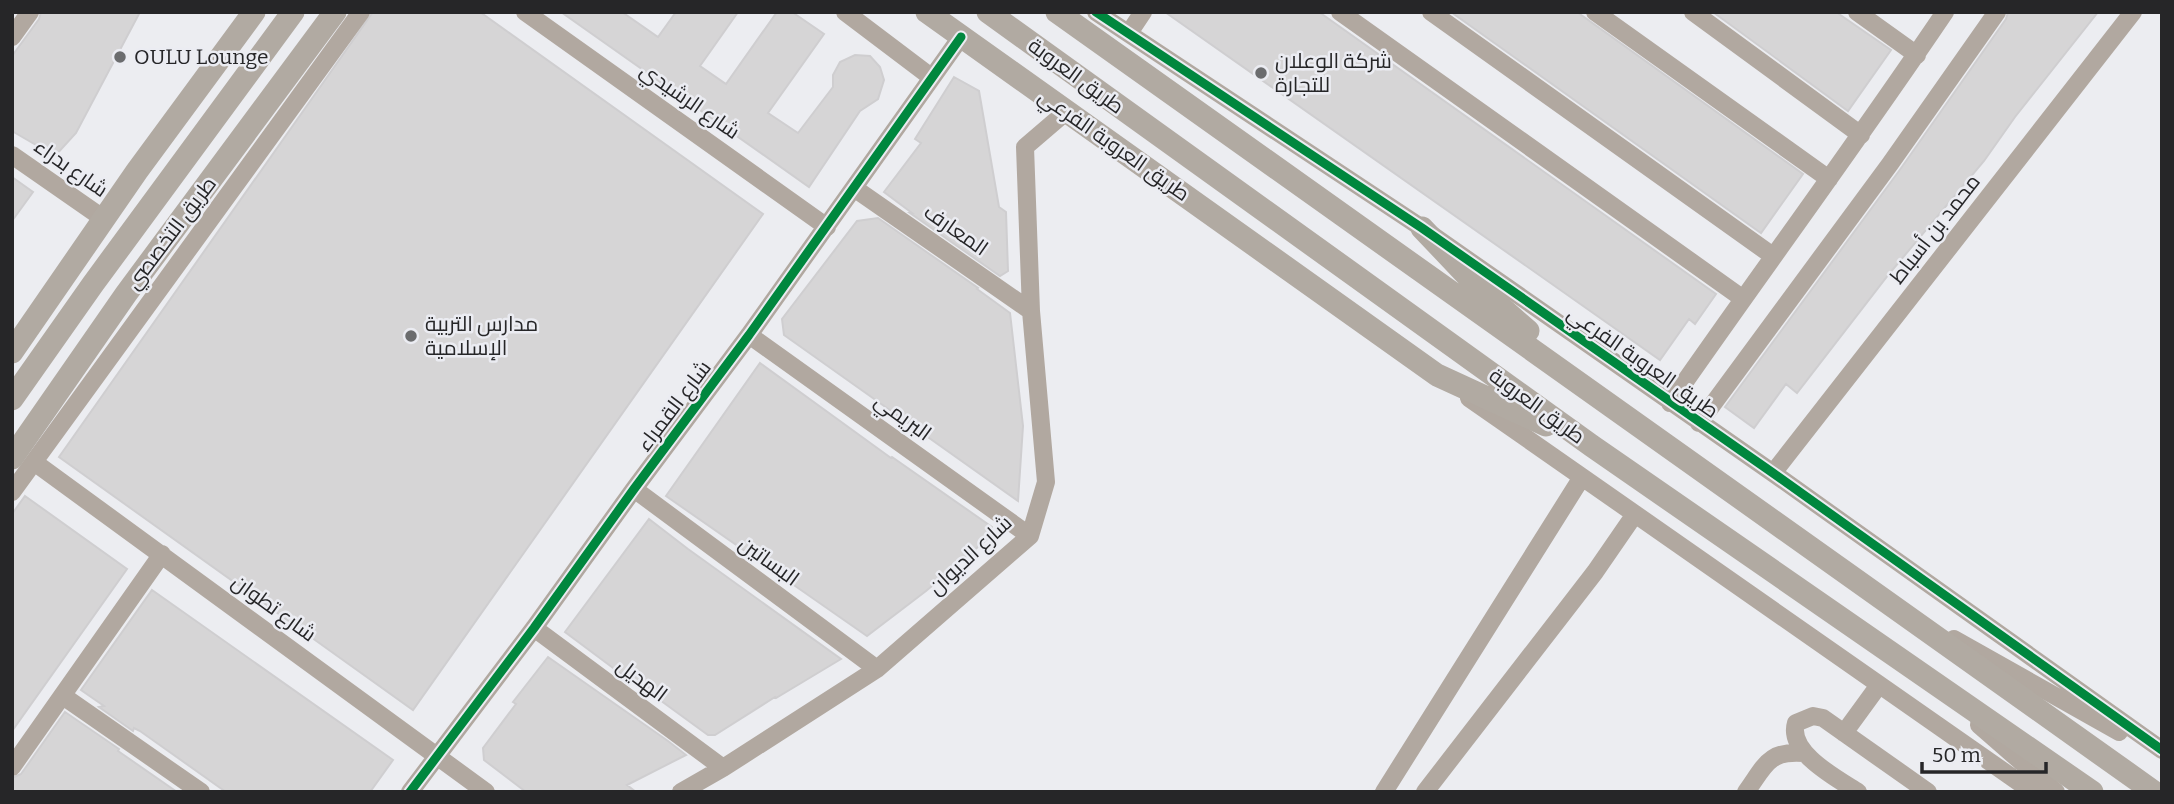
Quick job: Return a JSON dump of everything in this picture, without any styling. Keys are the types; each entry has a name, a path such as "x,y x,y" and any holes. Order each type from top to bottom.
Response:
{"main road":[{"path":"12,352 104,219 254,12"},
{"name":"طريق التخصصي","path":"12,399 293,12"},
{"name":"طريق التخصصي","path":"23,460 126,294 335,12"},
{"name":"طريق العروبة الفرعي","path":"927,12 1437,376 1592,446"},
{"name":"طريق العروبة","path":"988,12 1592,446 2092,792"},
{"name":"طريق العروبة","path":"1057,12 2154,792"},
{"path":"1422,228 1478,287 1620,412"}],"street":[{"path":"12,37 30,12"},
{"path":"12,492 23,460 361,12"},
{"name":"شارع الرشيدي","path":"525,12 827,227"},
{"name":"طريق العروبة الفرعي","path":"1096,12 1422,228 1773,473 2162,750"},
{"path":"1129,33 1143,12"},
{"path":"1340,12 1742,298"},
{"path":"1431,12 1773,256"},
{"path":"1595,12 1829,179"},
{"path":"1693,12 1861,135"},
{"path":"1857,12 1917,55"},
{"path":"1670,403 1945,12"},
{"path":"1699,423 1890,164 1997,12"},
{"name":"محمد بن أسباط","path":"1773,473 2133,12"},
{"path":"846,13 931,77"},
{"name":"شارع القمراء","path":"410,792 749,335 961,37"},
{"name":"شارع الديوان","path":"681,792 877,669 1030,536 1046,482 1031,311 1025,147 1067,111"},
{"name":"شارع بدراء","path":"12,155 104,219"},
{"name":"المعارف","path":"854,188 1031,311"},
{"name":"البريمي","path":"749,335 1030,536"},
{"name":"طريق العروبة الفرعي","path":"1437,376 2031,791"},
{"name":"شارع تطوان","path":"23,460 162,554 486,792"},
{"path":"1384,792 1582,477"},
{"name":"البساتين","path":"634,489 877,669"},
{"path":"1425,792 1595,572 1635,514"},
{"path":"12,767 162,554"},
{"path":"1876,595 2162,756"},
{"name":"الهديل","path":"534,628 723,768"},
{"path":"1914,668 2056,792"},
{"path":"1844,733 1879,685"},
{"path":"63,696 201,792"},
{"path":"1848,789 1804,753 1795,741 1793,732 1796,723 1813,716 1823,718 1928,792"},
{"path":"1746,792 1768,761 1786,752 1804,753"}],"building":[{"path":"41,12 140,12 76,133 55,156 12,131 12,56 39,19"},
{"name":"مدارس التربية الإسلامية","path":"373,12 480,12 763,214 413,710 59,457"},
{"path":"561,12 622,12 658,37 676,12 738,12 700,66 726,84 777,12 792,12 824,34 768,113 798,133 833,87 833,75 840,62 855,55 870,56 880,67 884,80 878,99 860,111 809,187"},
{"path":"1165,12 1319,12 1716,294 1695,324 1689,319 1660,360"},
{"path":"1451,12 1577,12 1803,174 1761,233"},
{"path":"1713,12 1836,12 1891,50 1848,111"},
{"path":"2008,12 2098,12 2015,117 1984,161 1889,274 1797,393 1786,384 1754,428 1725,407 1899,171 2006,19"},
{"path":"954,77 979,91 999,207 1006,212 1008,271 1000,276 884,192 921,143 915,139"},
{"path":"12,177 33,192 12,221"},
{"path":"878,218 1010,313 1023,426 1018,501 784,335 782,319 857,221"},
{"path":"760,363 992,527 992,535 867,636 666,496"},
{"path":"25,496 127,569 12,731 12,514"},
{"path":"649,519 841,659 715,735 708,735 653,695 652,697 565,632"},
{"path":"152,590 393,760 370,792 226,792 140,731 134,728 133,731 99,707 104,706 81,690"},
{"path":"548,657 686,755 627,785 636,792 526,792 484,760 483,748 516,704 513,702"},
{"path":"65,712 177,792 12,792 12,778 21,774"}],"cycle path":[{"path":"1096,12 1422,228 1773,473 2162,750"},
{"path":"410,792 749,335 961,37"}],"place":[{"name":"OULU Lounge","path":"120,57"},
{"name":"شركة الوعلان للتجارة","path":"1261,73"},
{"name":"مدارس التربية الإسلامية","path":"411,336"}]}
